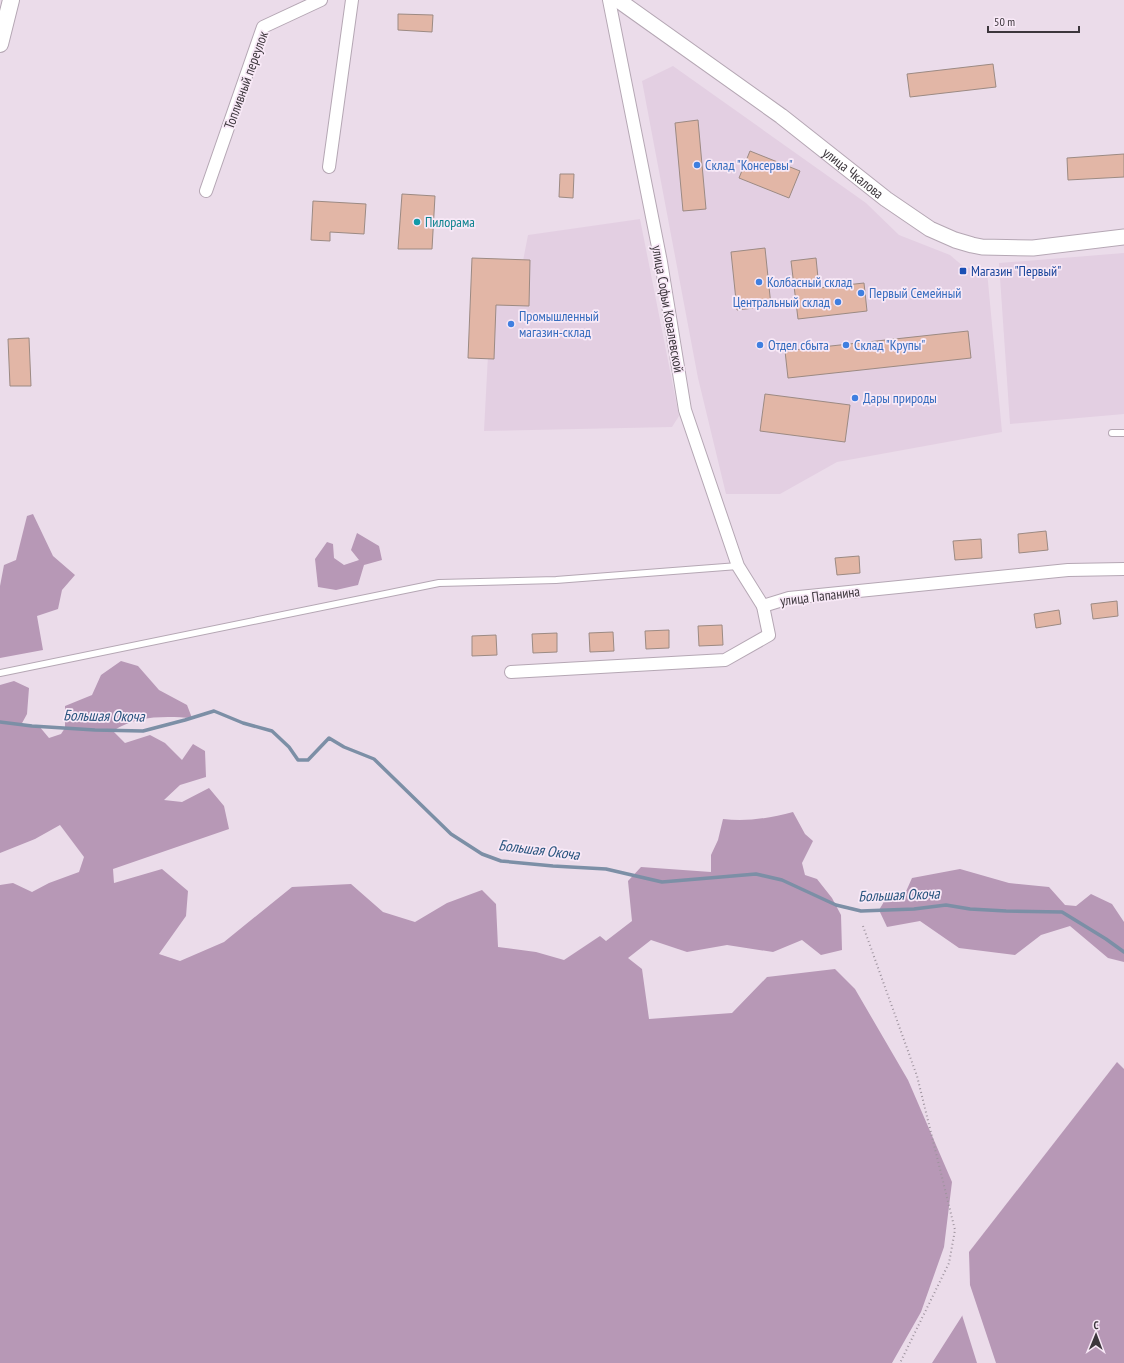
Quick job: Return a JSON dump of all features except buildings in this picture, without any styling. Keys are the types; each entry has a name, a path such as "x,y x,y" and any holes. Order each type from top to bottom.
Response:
{"main road":[{"path":"0,44 11,0"}],"street":[{"name":"Топливный переулок","path":"206,191 263,27 321,0"},
{"path":"329,168 352,0"},
{"name":"улица Софьи Ковалевской","path":"609,0 661,262 686,410 738,566 763,606"},
{"name":"улица Чкалова","path":"618,0 781,116 886,199 930,229 955,240 982,247 1033,248 1124,237"},
{"name":"улица Папанина","path":"511,672 725,660 769,635 763,606 789,598 1068,570 1124,569"}],"lane":[{"path":"1112,433 1124,432"},
{"path":"0,673 439,583 556,580 738,566"}],"path":[{"path":"863,926 917,1076 955,1230 949,1263 900,1363"}],"shaded area":[{"path":"673,66 866,203 899,235 950,255 964,267 987,271 1002,432 837,462 780,494 726,494 698,378 642,81"},
{"path":"640,219 679,416 672,427 484,431 493,260 523,261 528,235"},
{"path":"1124,253 1124,414 1010,424 999,263"},
{"path":"33,514 53,556 75,575 62,590 58,609 37,616 43,650 0,658 0,586 4,565 16,560 27,516"},
{"path":"357,533 379,546 382,560 364,565 358,585 336,590 318,587 315,559 327,542 333,544 334,558 344,565 359,560 351,550"},
{"path":"121,661 138,666 159,690 187,705 192,718 162,717 141,719 113,731 125,743 150,735 165,743 182,760 193,744 205,751 206,777 180,785 164,800 182,802 209,788 224,806 229,829 113,869 114,883 162,869 188,891 186,916 159,954 180,961 224,942 292,887 351,884 383,912 415,922 447,903 482,890 496,904 498,947 536,952 564,960 600,936 606,941 632,921 628,881 641,867 711,872 711,855 718,840 723,819 758,819 793,812 805,834 813,841 802,863 805,875 817,879 832,898 841,915 842,950 821,955 802,940 773,952 727,945 687,952 651,940 628,958 642,969 649,1019 732,1013 767,977 835,969 855,989 908,1080 952,1182 944,1247 921,1312 892,1363 0,1363 0,885 13,883 32,892 49,883 79,872 84,857 60,825 35,839 0,853 0,685 14,681 29,688 27,714 21,725 39,726 49,738 61,734 65,728 65,706 92,695 101,675"},
{"path":"960,869 1009,883 1049,887 1065,905 1076,906 1091,894 1112,904 1124,922 1124,962 1108,958 1070,926 1041,935 1015,955 959,948 920,921 887,927 879,910 885,900 904,896 912,878"},
{"path":"1117,1062 1124,1069 1124,1363 996,1363 970,1285 969,1252"},
{"path":"962,1316 977,1363 932,1363"}],"waterway":[{"name":"Большая Окоча","path":"0,722 32,726 95,730 143,731 214,711 243,723 272,731 289,747 298,760 308,760 329,738 344,747 374,759 451,834 482,854 501,861 606,869 662,882 756,874 782,880 836,905 861,911 914,909 946,905 970,909 1062,912 1124,952"}],"place":[{"name":"Склад \"Консервы\"","path":"697,165"},
{"name":"Пилорама","path":"417,222"},
{"name":"Магазин \"Первый\"","path":"963,271"},
{"name":"Колбасный склад","path":"759,282"},
{"name":"Первый Семейный","path":"861,293"},
{"name":"Центральный склад","path":"838,302"},
{"name":"Промышленный магазин-склад","path":"511,324"},
{"name":"Отдел сбыта","path":"760,345"},
{"name":"Склад \"Крупы\"","path":"846,345"},
{"name":"Дары природы","path":"855,398"}]}
